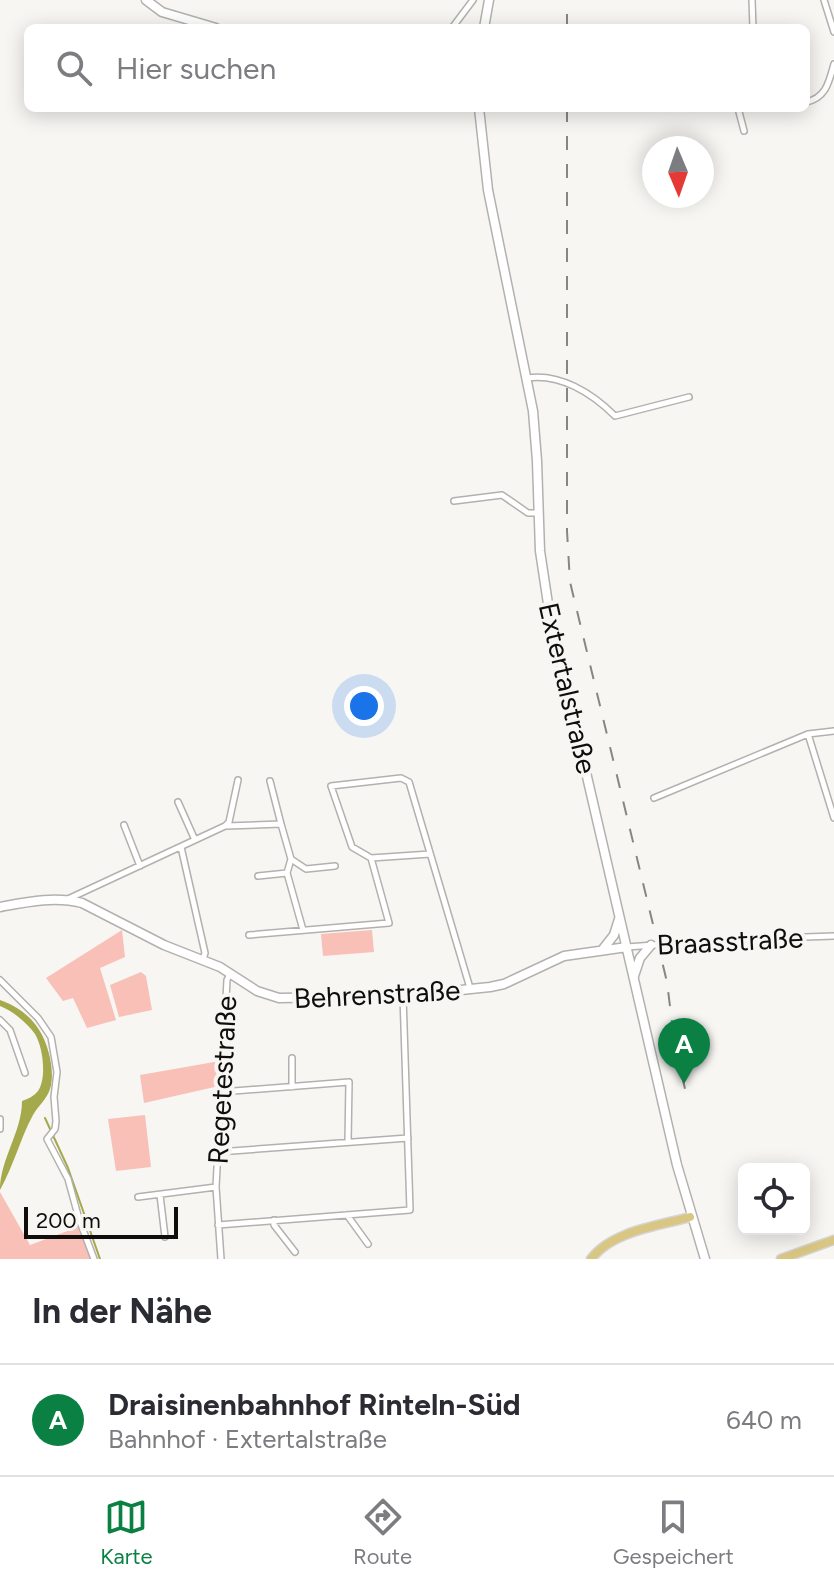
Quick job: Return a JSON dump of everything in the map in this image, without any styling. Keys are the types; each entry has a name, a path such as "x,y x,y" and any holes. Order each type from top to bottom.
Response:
{"main road":[{"path":"146,0 162,12 202,24"},
{"path":"485,24 489,0"},
{"name":"Extertalstraße","path":"479,112 488,190 527,378 536,444 544,581 550,617 690,1217 705,1259"},
{"name":"Behrenstraße","path":"0,907 49,899 82,903 164,945 203,959 257,991 279,998 403,996 470,989 504,984 564,956 627,947"},
{"path":"603,949 614,935 619,918"},
{"path":"634,977 640,958 651,945"},
{"path":"591,1259 602,1246 617,1238 690,1217"},
{"path":"781,1259 834,1240"}],"street":[{"path":"455,24 473,0"},
{"path":"752,0 753,24"},
{"path":"824,0 834,32"},
{"path":"810,101 824,93 834,64"},
{"path":"739,112 744,131"},
{"path":"527,378 545,377 566,383 596,399 615,416 689,397"},
{"path":"454,501 502,495 528,513 539,513"},
{"path":"654,798 808,734 834,731"},
{"path":"808,734 834,818"},
{"path":"430,854 371,858 352,847 331,786 401,778 409,782 470,989"},
{"path":"67,899 225,826 229,822 238,780"},
{"path":"270,781 291,859 287,873 303,930"},
{"path":"178,802 195,840"},
{"path":"225,826 281,824"},
{"path":"124,825 140,866"},
{"path":"181,847 205,953 203,959"},
{"path":"249,935 389,923 371,858"},
{"path":"291,859 306,869 335,866"},
{"path":"258,876 287,873"},
{"name":"Braasstraße","path":"627,947 834,936"},
{"name":"Regetestraße","path":"221,1259 216,1187 227,980 230,974"},
{"path":"0,980 38,1018 51,1037 57,1072 54,1097 56,1121 47,1139 68,1179 94,1259"},
{"path":"218,1225 410,1210 403,996"},
{"path":"0,1020 10,1030 25,1073"},
{"path":"292,1058 292,1087"},
{"path":"221,1092 349,1082 348,1142"},
{"path":"0,1119 0,1129"},
{"path":"218,1152 408,1138"},
{"name":"Regetestraße","path":"138,1197 216,1187"},
{"path":"160,1195 165,1237"},
{"path":"346,1214 368,1244"},
{"path":"274,1220 274,1225 295,1252"}],"shaded area":[{"path":"122,930 125,957 100,968 116,1020 87,1028 73,998 63,1001 46,978"},
{"path":"372,930 374,952 323,956 321,934"},
{"path":"141,972 146,976 152,1010 119,1017 110,985"},
{"path":"0,1000 27,1015 39,1030 47,1048 52,1074 49,1093 28,1124 0,1190 3,1167 19,1124 22,1101 38,1091 43,1071 42,1054 35,1034 19,1018 0,1006"},
{"path":"220,1061 219,1086 144,1103 140,1075"},
{"path":"145,1115 151,1167 116,1171 108,1119"},
{"path":"0,1192 30,1245 78,1227 91,1259 0,1259"}],"waterway":[{"path":"45,1118 68,1168 100,1259"}],"railway":[{"path":"567,0 567,24"},
{"path":"567,112 567,531 570,582 667,982 675,1047 687,1097"}],"place":[{"name":"Draisinenbahnhof Rinteln-Süd","path":"684,1084"}]}
